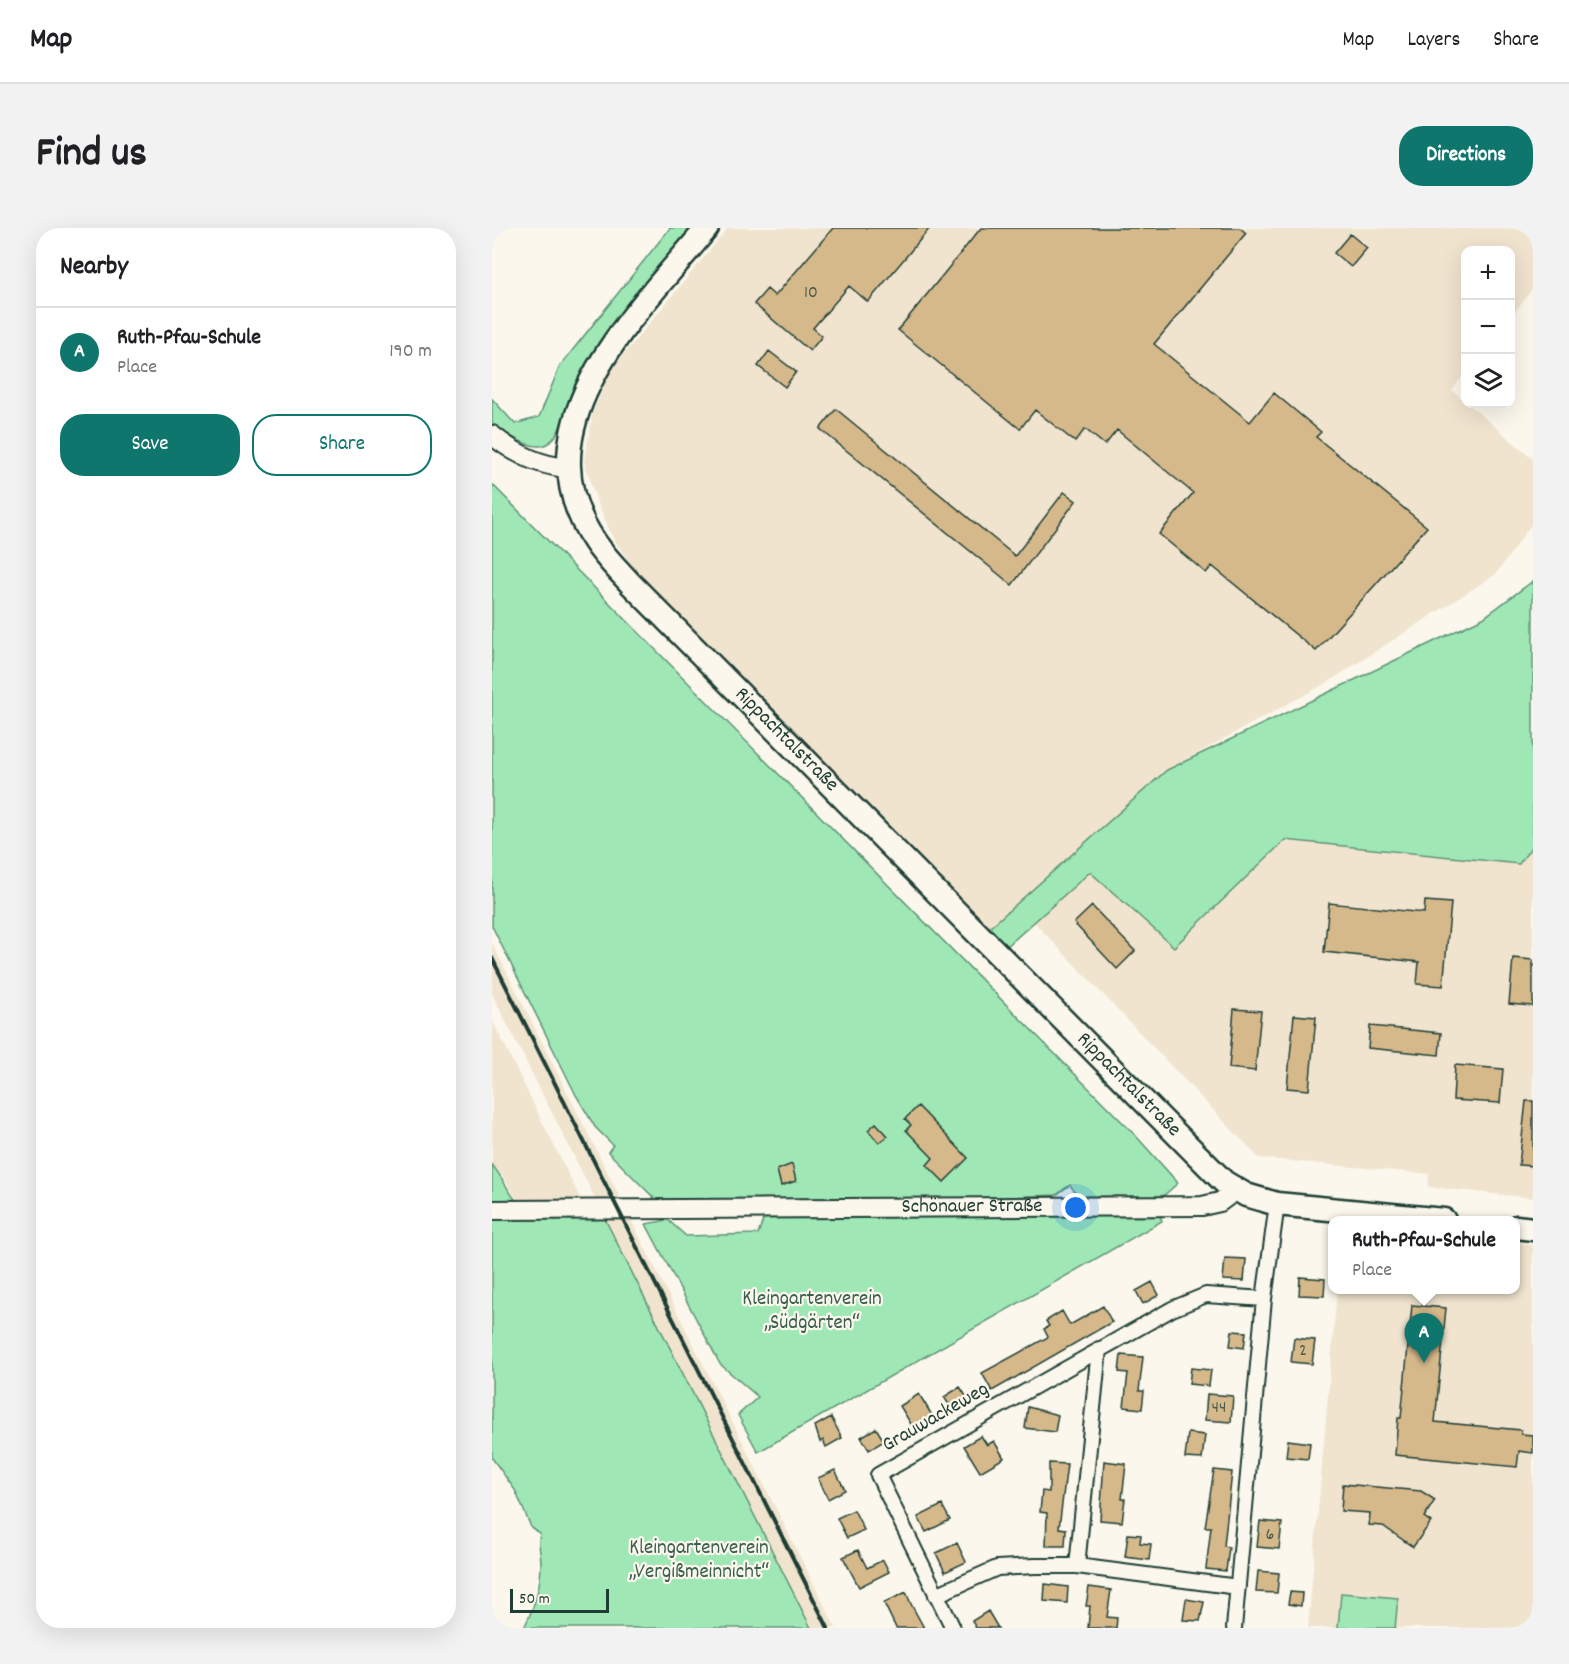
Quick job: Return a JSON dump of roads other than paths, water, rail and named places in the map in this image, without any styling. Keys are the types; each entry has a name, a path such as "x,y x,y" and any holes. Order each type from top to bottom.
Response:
{"main road":[{"name":"Rippachtalstraße","path":"707,228 613,343 590,378 571,435 569,468 582,516 594,540 611,563 1199,1160 1236,1190"},
{"path":"1236,1190 1262,1201 1277,1204 1395,1216"}],"street":[{"path":"492,435 507,447 530,459 569,468"},
{"name":"Schönauer Straße","path":"492,1210 1202,1206 1221,1202 1236,1190"},
{"path":"1234,1628 1264,1299 1277,1204"},
{"name":"Grauwackeweg","path":"953,1628 878,1475 1172,1309 1206,1295 1264,1299"},
{"path":"1077,1566 1099,1349"},
{"path":"936,1595 997,1568 1077,1566 1238,1587"}],"railway":[{"path":"492,958 828,1628"}],"place":[{"name":"Ruth-Pfau-Schule","path":"1424,1363"}],"park label":[{"name":"Kleingartenverein „Südgärten“","path":"812,1312"},
{"name":"Kleingartenverein „Vergißmeinnicht“","path":"699,1561"}]}
